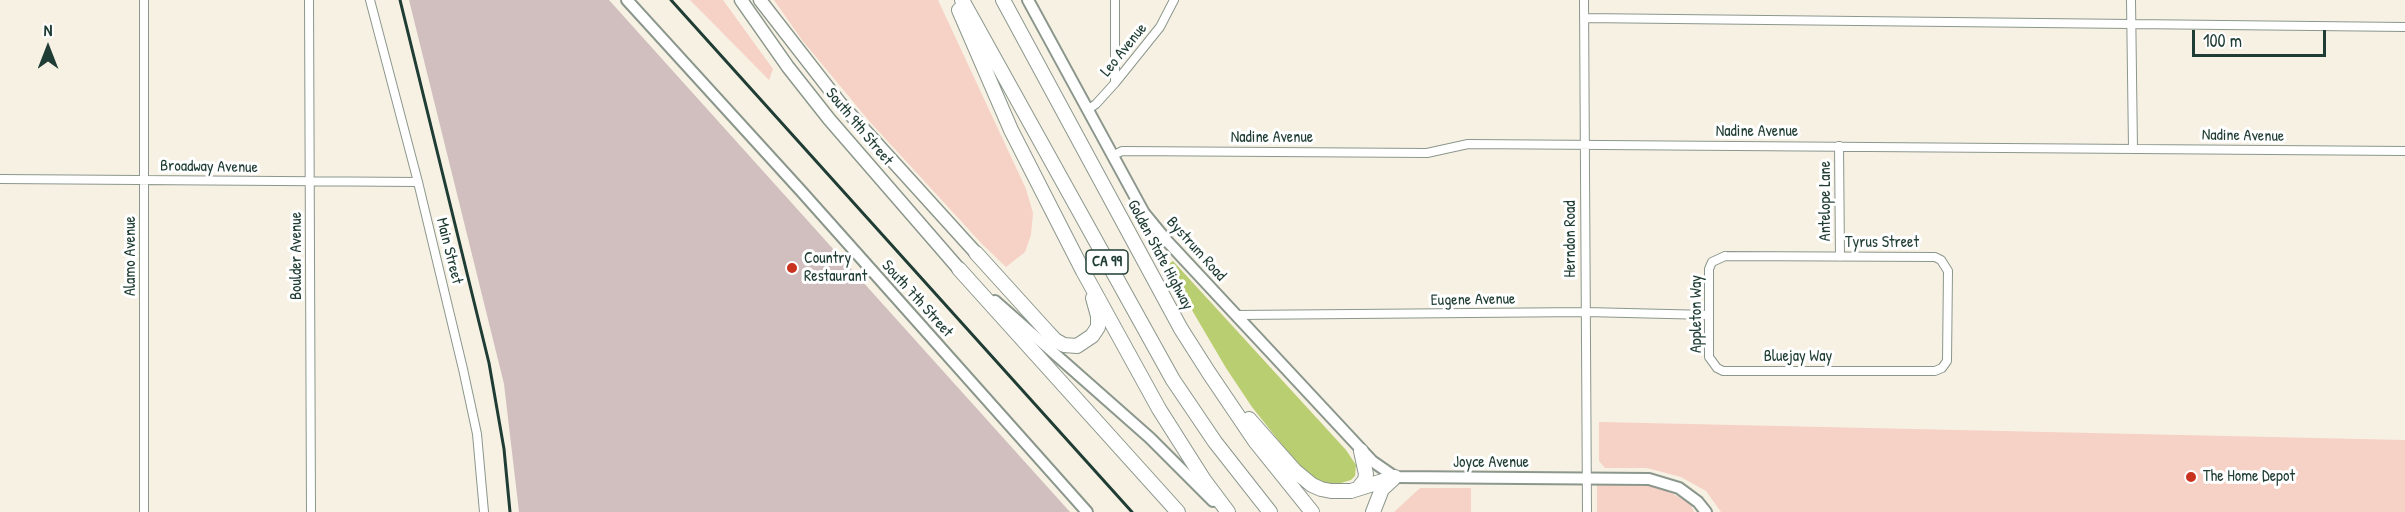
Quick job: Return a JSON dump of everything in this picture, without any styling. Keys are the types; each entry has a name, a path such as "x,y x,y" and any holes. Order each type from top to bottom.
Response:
{"highway":[{"path":"955,0 1011,130 1083,271 1159,409 1226,512"},
{"name":"CA 99","path":"962,0 1173,380 1215,442 1270,512"},
{"name":"Golden State Highway","path":"1003,0 1181,328 1255,441 1312,512"},
{"path":"976,253 1049,334 1064,345 1077,346 1087,341 1098,327 1096,304 1083,271"},
{"path":"959,269 1178,512"},
{"path":"1209,373 1304,480 1312,485 1331,491 1351,491 1360,486 1395,477"},
{"path":"1360,486 1366,474 1361,451"},
{"path":"1373,512 1382,489 1395,477"}],"main road":[{"name":"South 9th Street","path":"741,0 829,119 959,269"},
{"name":"South 9th Street","path":"763,4 840,104 976,253"},
{"path":"752,16 763,4"}],"street":[{"name":"Alamo Avenue","path":"144,0 144,512"},
{"name":"Boulder Avenue","path":"309,0 311,512"},
{"name":"Main Street","path":"370,0 418,182 463,369 477,434 484,512"},
{"name":"South 7th Street","path":"627,0 809,199 1087,512"},
{"name":"Bystrum Road","path":"1028,0 1133,196 1155,227 1361,451 1395,477"},
{"path":"1115,0 1115,82"},
{"name":"Leo Avenue","path":"1087,110 1096,104 1160,27 1174,0"},
{"name":"Herndon Road","path":"1584,0 1587,512"},
{"path":"2131,0 2133,149"},
{"path":"1584,18 2405,27"},
{"name":"Nadine Avenue","path":"1112,156 1122,151 1427,153 1468,144 2405,151"},
{"name":"Antelope Lane","path":"1839,146 1840,257"},
{"name":"Broadway Avenue","path":"0,179 418,182"},
{"name":"Tyrus Street","path":"1712,262 1725,256 1935,257 1943,261 1948,270 1948,355 1944,367"},
{"name":"Appleton Way","path":"1712,262 1709,269 1709,357 1713,365"},
{"path":"959,269 1150,438 1226,512"},
{"name":"Eugene Avenue","path":"1237,315 1586,312 1709,315"},
{"name":"Bluejay Way","path":"1713,365 1723,370 1935,371 1944,367"},
{"name":"Joyce Avenue","path":"1395,477 1587,478"},
{"path":"1587,478 1637,478 1669,484 1689,494 1706,512"}],"shaded area":[{"path":"409,0 609,0 1070,512 519,512 504,384"},
{"path":"690,0 723,0 773,69 769,80"},
{"path":"774,0 938,0 1026,189 1033,213 1031,235 1025,252 1006,267 982,244 870,122 802,40"},
{"path":"1599,422 2405,440 2405,512 1721,512 1706,491 1681,477 1647,468 1605,468 1599,461"},
{"path":"1597,483 1654,484 1690,503 1694,512 1597,512"},
{"path":"1420,488 1471,488 1471,512 1394,512"}],"green space":[{"path":"1173,261 1346,450 1356,465 1355,476 1351,480 1334,485 1321,482 1310,477 1298,465 1252,407 1226,368 1166,266"}],"railway":[{"path":"400,0 489,363 504,449 510,512"},
{"path":"671,0 1132,512"}],"place":[{"name":"Country Restaurant","path":"792,268"},
{"name":"The Home Depot","path":"2191,477"}]}
